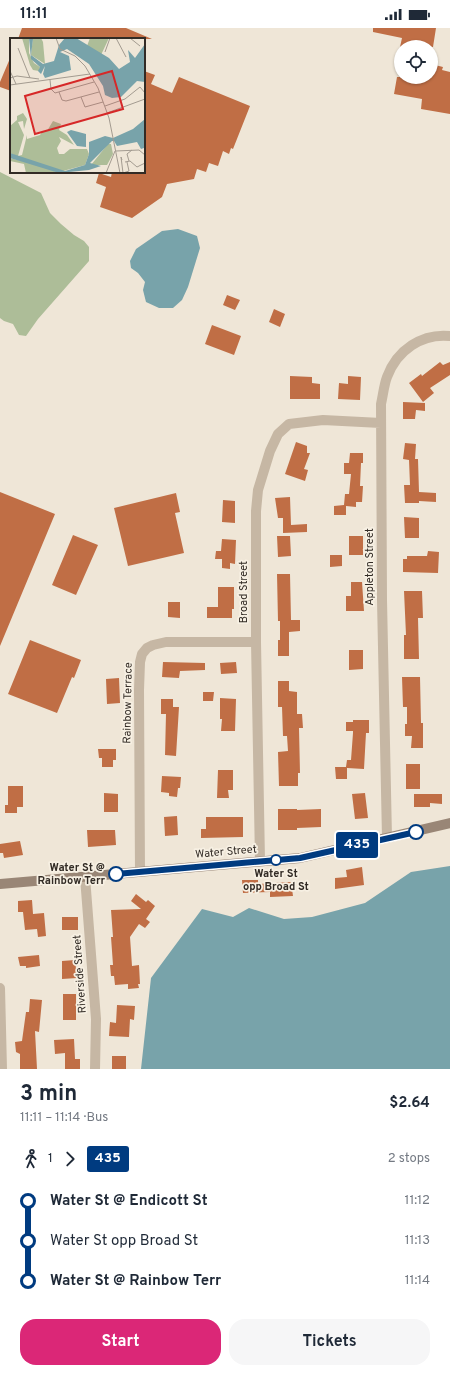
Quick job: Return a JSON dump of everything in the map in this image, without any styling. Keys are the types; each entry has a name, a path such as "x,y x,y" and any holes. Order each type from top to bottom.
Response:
{"main road":[{"name":"Water Street","path":"0,884 300,858 450,823"}],"street":[{"name":"Appleton Street","path":"386,838 382,600 381,404 387,377 395,361 404,351 426,337 441,335 450,336"},
{"name":"Broad Street","path":"260,861 256,642 256,511 258,490 270,451 278,434 289,424 323,420 381,423"},
{"name":"Rainbow Terrace","path":"140,872 139,690 140,662 142,654 147,648 166,642 256,642"},
{"name":"Riverside Street","path":"85,877 96,1019 95,1069"},
{"path":"0,988 2,1069"}],"green space":[{"path":"0,172 41,193 50,213 74,235 84,241 89,247 89,261 38,319 26,336 19,335 13,324 0,318"}],"water":[{"path":"178,229 197,236 200,248 188,287 182,300 173,308 159,308 146,302 143,290 145,282 138,273 131,268 130,261 136,249 162,231"},
{"path":"450,866 450,1069 141,1069 151,978 202,909 233,917 249,908 284,919 312,917 365,903 411,872"}],"building":[{"path":"22,28 126,28 152,39 145,38 18,38"},
{"path":"373,28 436,28 434,40 402,40 402,38 373,32"},
{"path":"10,58 10,91 0,87 0,82"},
{"path":"438,66 443,67 442,70 450,72 450,114 421,109 422,99 394,94 396,84 438,84"},
{"path":"145,71 155,75 151,84 172,93 179,77 250,106 233,149 231,148 229,154 223,151 218,166 209,163 206,172 197,169 194,179 167,184 162,197 132,218 100,207 106,187 96,183 99,173 111,177 112,173 145,173"},
{"path":"227,295 240,300 235,310 223,305"},
{"path":"274,309 285,314 280,327 269,322"},
{"path":"212,325 241,336 234,355 205,344"},
{"path":"440,362 443,365 450,362 450,375 430,388 434,393 423,402 409,383 421,374 422,376"},
{"path":"290,376 312,377 312,383 320,384 320,399 290,399"},
{"path":"348,376 361,377 360,400 338,399 339,383 348,384"},
{"path":"403,402 425,403 425,411 416,410 415,419 403,419"},
{"path":"296,442 307,446 307,453 310,453 304,469 308,470 305,481 285,474"},
{"path":"405,443 416,444 415,459 418,459 419,492 436,493 436,502 419,501 419,503 405,503 404,485 410,485 409,460 403,459"},
{"path":"350,453 363,453 360,486 363,486 362,502 356,502 356,507 346,506 346,515 334,515 334,506 344,505 345,494 349,494 351,474 344,474 344,463 349,463"},
{"path":"0,492 55,514 0,646"},
{"path":"176,493 180,512 175,513 184,553 128,566 114,508"},
{"path":"290,497 291,525 307,524 307,532 283,533 283,518 278,518 275,498"},
{"path":"223,500 235,501 235,523 222,522"},
{"path":"404,517 419,518 419,538 405,538"},
{"path":"73,535 98,545 76,595 52,585"},
{"path":"277,536 290,536 291,556 278,557"},
{"path":"349,536 363,536 363,555 349,555"},
{"path":"222,539 236,540 235,564 230,563 230,569 222,568 222,559 215,559 216,551 221,551"},
{"path":"428,551 439,552 438,573 403,572 403,559 407,559 407,556 427,556"},
{"path":"330,555 342,555 342,566 330,567"},
{"path":"277,574 290,574 291,620 300,620 300,631 289,632 289,656 278,656 280,621 278,621"},
{"path":"351,582 362,582 364,611 346,611 346,596 351,596"},
{"path":"218,587 234,587 234,609 232,609 232,618 207,618 207,607 218,607"},
{"path":"404,591 422,591 423,618 418,618 419,659 404,659 404,635 406,635"},
{"path":"168,602 180,602 180,618 168,617"},
{"path":"30,640 81,660 57,713 8,694"},
{"path":"349,650 363,650 363,669 349,670"},
{"path":"163,662 205,663 205,670 180,671 179,678 162,677"},
{"path":"236,662 237,673 221,674 220,663"},
{"path":"402,677 420,677 423,748 411,748 412,736 405,736 407,707 403,707"},
{"path":"119,678 120,703 107,704 106,679"},
{"path":"278,681 289,681 289,691 297,692 297,714 302,714 303,728 299,728 300,773 298,773 298,786 279,786 278,752 288,751 287,736 283,736 282,707 278,707"},
{"path":"203,692 214,692 213,701 203,701"},
{"path":"220,698 236,699 235,731 221,731 222,719 220,719"},
{"path":"161,699 173,699 173,707 179,707 176,756 165,755 166,714 161,714"},
{"path":"353,720 369,720 369,733 366,733 364,769 347,768 347,779 336,779 335,767 346,767 347,760 351,760 353,731 346,731 346,722 353,722"},
{"path":"98,749 116,749 116,760 113,760 113,767 102,767 102,758 99,758"},
{"path":"406,764 420,764 420,789 406,789"},
{"path":"218,770 233,770 233,790 228,790 229,798 217,798"},
{"path":"162,776 181,777 177,797 169,796 169,793 161,792"},
{"path":"8,786 23,786 23,807 17,807 17,813 5,813 5,805 8,805"},
{"path":"104,793 118,794 118,812 104,812"},
{"path":"365,793 368,818 355,819 352,794"},
{"path":"414,794 442,794 442,804 430,803 430,807 414,807"},
{"path":"278,809 321,809 321,827 297,828 297,830 278,830"},
{"path":"177,816 178,835 165,836 164,817"},
{"path":"206,817 243,817 243,837 201,838 201,829 206,829"},
{"path":"87,830 115,830 116,845 88,847"},
{"path":"20,841 23,855 4,858 3,853 0,853 0,844"},
{"path":"362,867 364,885 335,889 335,878 347,877 346,870"},
{"path":"242,880 258,880 258,884 291,882 293,896 270,897 270,892 243,893"},
{"path":"136,894 146,902 148,900 155,906 146,919 150,922 145,928 139,924 130,937 132,966 139,965 140,984 138,984 139,988 128,989 128,984 115,985 114,976 111,976 110,965 113,965 111,937 113,937 111,910 141,909 131,901"},
{"path":"32,900 33,914 44,913 46,936 38,937 37,929 25,930 23,912 18,912 18,901"},
{"path":"62,917 78,917 78,930 62,930"},
{"path":"39,955 40,966 26,968 26,966 20,966 18,957"},
{"path":"75,960 77,978 62,979 62,961"},
{"path":"63,994 76,994 76,1020 63,1020"},
{"path":"30,999 42,1000 39,1032 35,1031 37,1069 20,1069 20,1054 16,1052 15,1042 22,1041 26,1012 29,1012"},
{"path":"117,1005 135,1006 134,1020 130,1019 129,1037 109,1036 110,1022 116,1023"},
{"path":"74,1039 75,1059 80,1059 80,1069 65,1069 65,1053 55,1054 54,1040"},
{"path":"112,1056 126,1056 126,1069 112,1069"}],"bus line":[{"name":"435","path":"116,874 300,858 416,832"}],"place":[{"name":"Water St opp Broad St","path":"276,860"},
{"name":"Water St @ Rainbow Terr","path":"116,874"}]}
